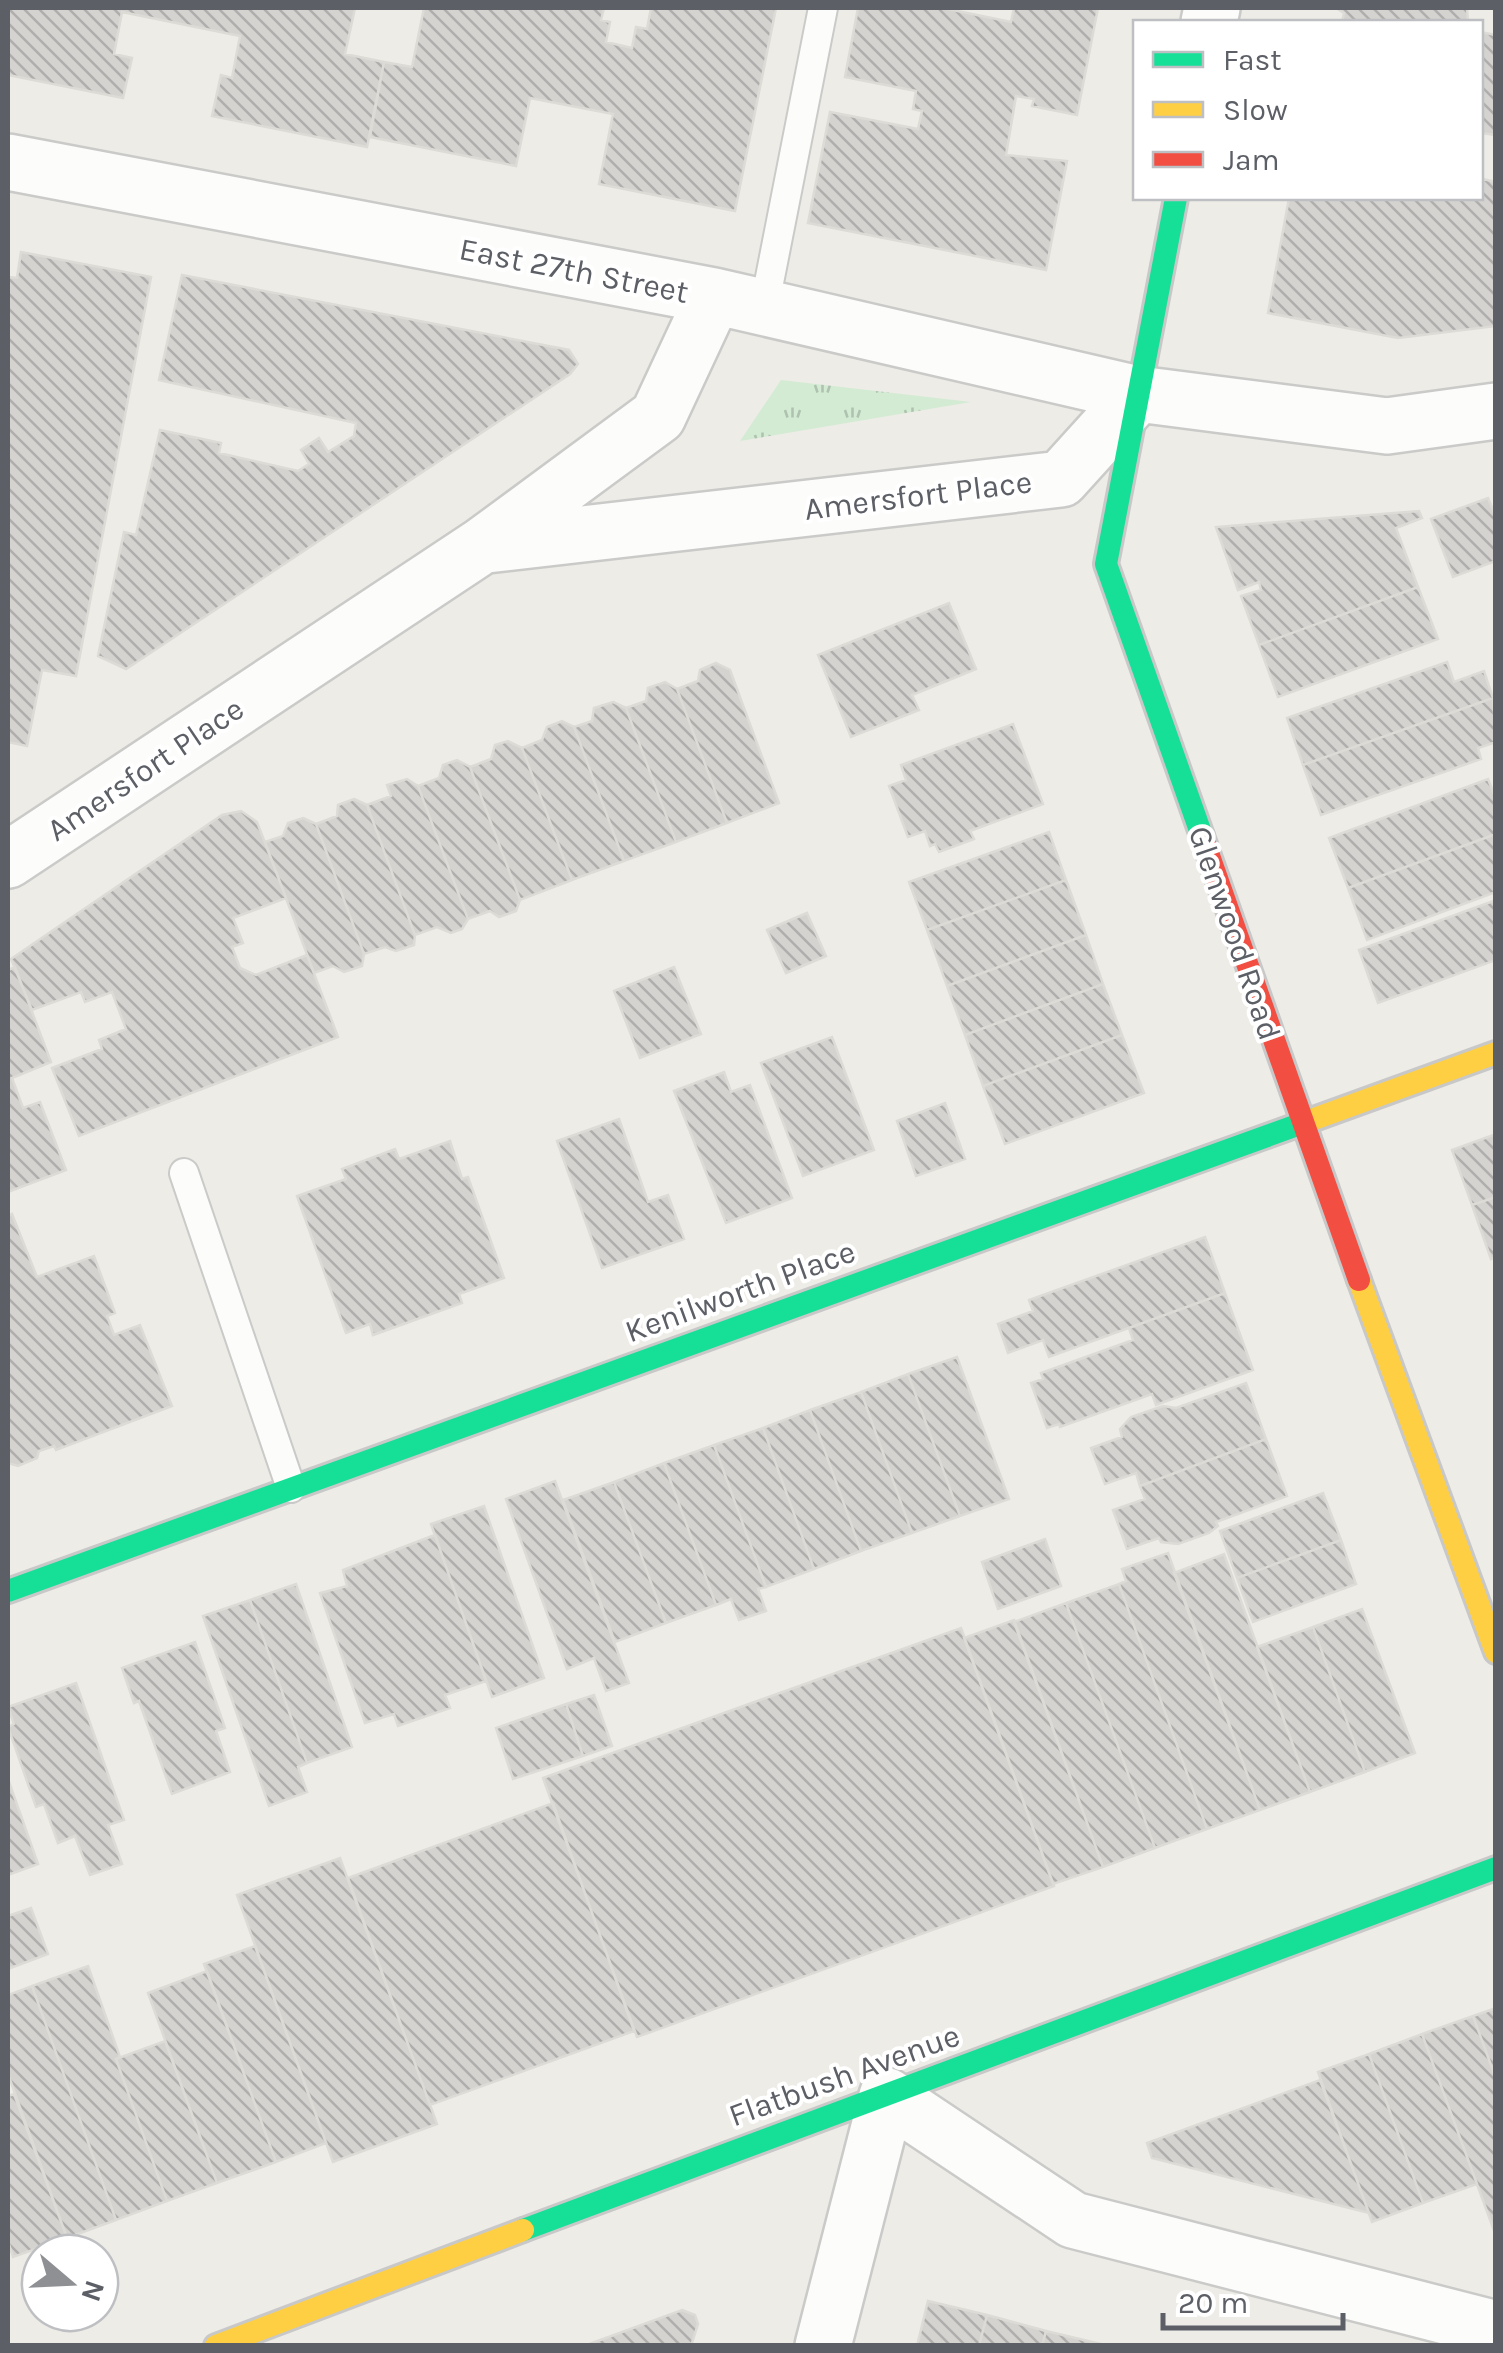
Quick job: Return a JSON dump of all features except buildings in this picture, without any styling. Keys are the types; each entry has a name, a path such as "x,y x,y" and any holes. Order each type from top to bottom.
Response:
{"street":[{"name":"East 27th Street","path":"8,162 739,302 1138,394"},
{"name":"Glenwood Road","path":"1176,200 1106,564 1302,1123 1496,1652"},
{"name":"Amersfort Place","path":"8,860 483,546 658,416 739,302"},
{"name":"Amersfort Place","path":"483,546 1061,478 1138,394"},
{"path":"1138,394 1387,426 1496,412"},
{"name":"Kenilworth Place","path":"8,1591 1496,1052"},
{"name":"Flatbush Avenue","path":"216,2346 686,2166 887,2096 1496,1868"},
{"path":"822,2346 887,2096 1072,2220 1496,2329"}],"lane":[{"path":"739,302 824,8"},
{"path":"184,1174 291,1488"}],"green space":[{"path":"781,380 971,402 740,441"}],"traffic: fast":[{"path":"1176,200 1106,564 1202,836"},
{"path":"8,1591 1314,1119"},
{"path":"523,2230 1496,1868"}],"traffic: slow":[{"path":"1314,1119 1496,1053"},
{"path":"1359,1280 1496,1652"},
{"path":"216,2346 523,2230"}],"traffic: jam":[{"path":"1202,836 1359,1280"}]}
